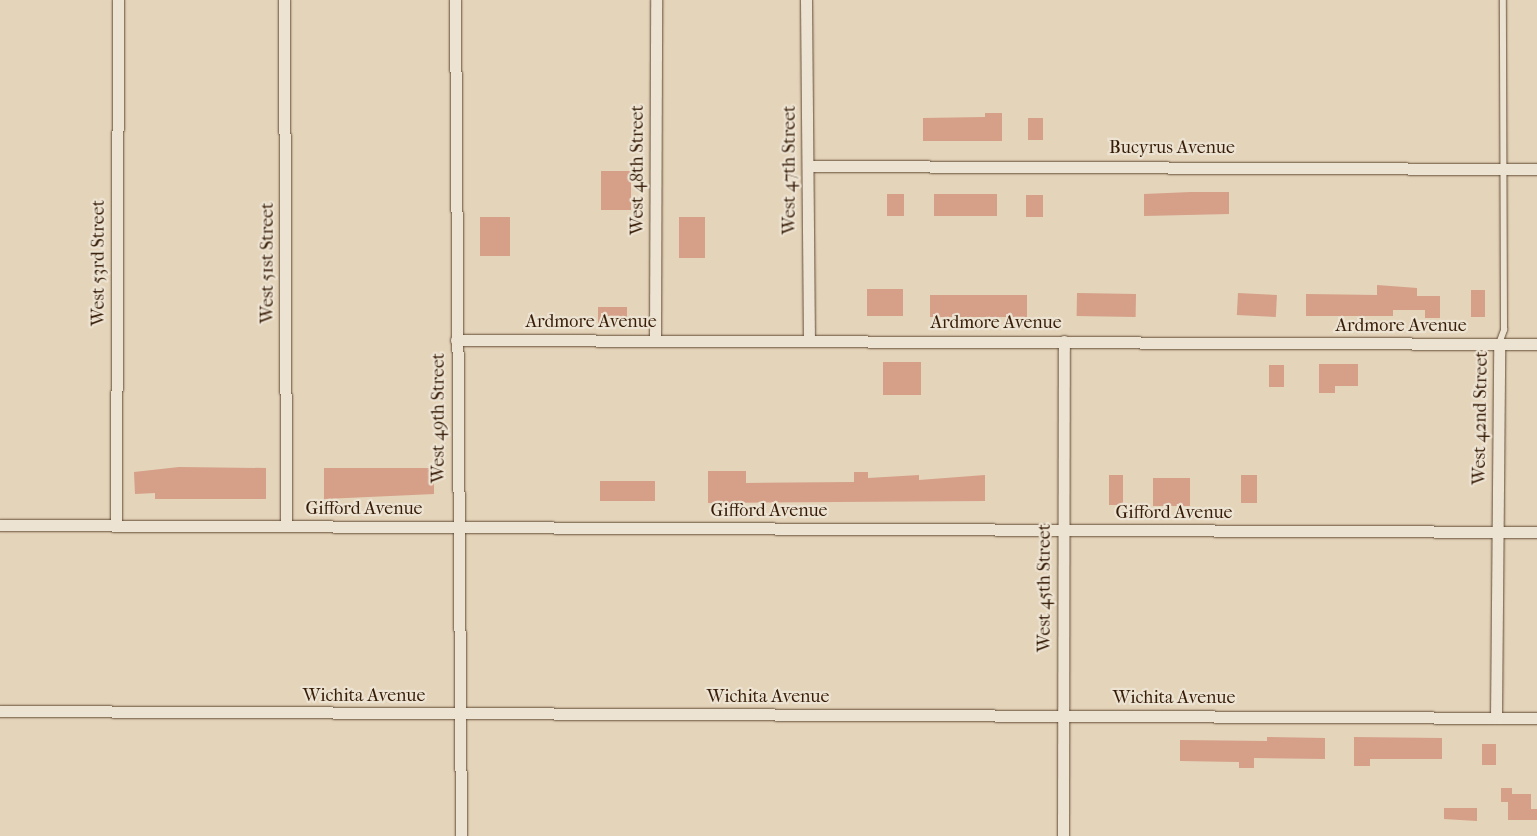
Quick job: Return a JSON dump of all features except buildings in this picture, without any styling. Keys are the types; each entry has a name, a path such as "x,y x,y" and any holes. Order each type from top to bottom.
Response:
{"street":[{"name":"West 53rd Street","path":"116,526 118,0"},
{"name":"West 51st Street","path":"284,0 286,526"},
{"name":"West 49th Street","path":"455,0 457,527 461,836"},
{"name":"West 48th Street","path":"655,339 656,0"},
{"name":"West 47th Street","path":"806,0 809,339"},
{"name":"Bucyrus Avenue","path":"808,166 1537,169"},
{"name":"Ardmore Avenue","path":"456,340 809,339 1537,344"},
{"name":"West 45th Street","path":"1063,836 1064,341"},
{"name":"West 42nd Street","path":"1496,718 1499,344"},
{"name":"Gifford Avenue","path":"0,525 1537,532"},
{"name":"Wichita Avenue","path":"0,711 460,715 1063,715 1537,718"}],"lane":[{"name":"West 42nd Street","path":"1499,344 1504,330 1503,0"}]}
